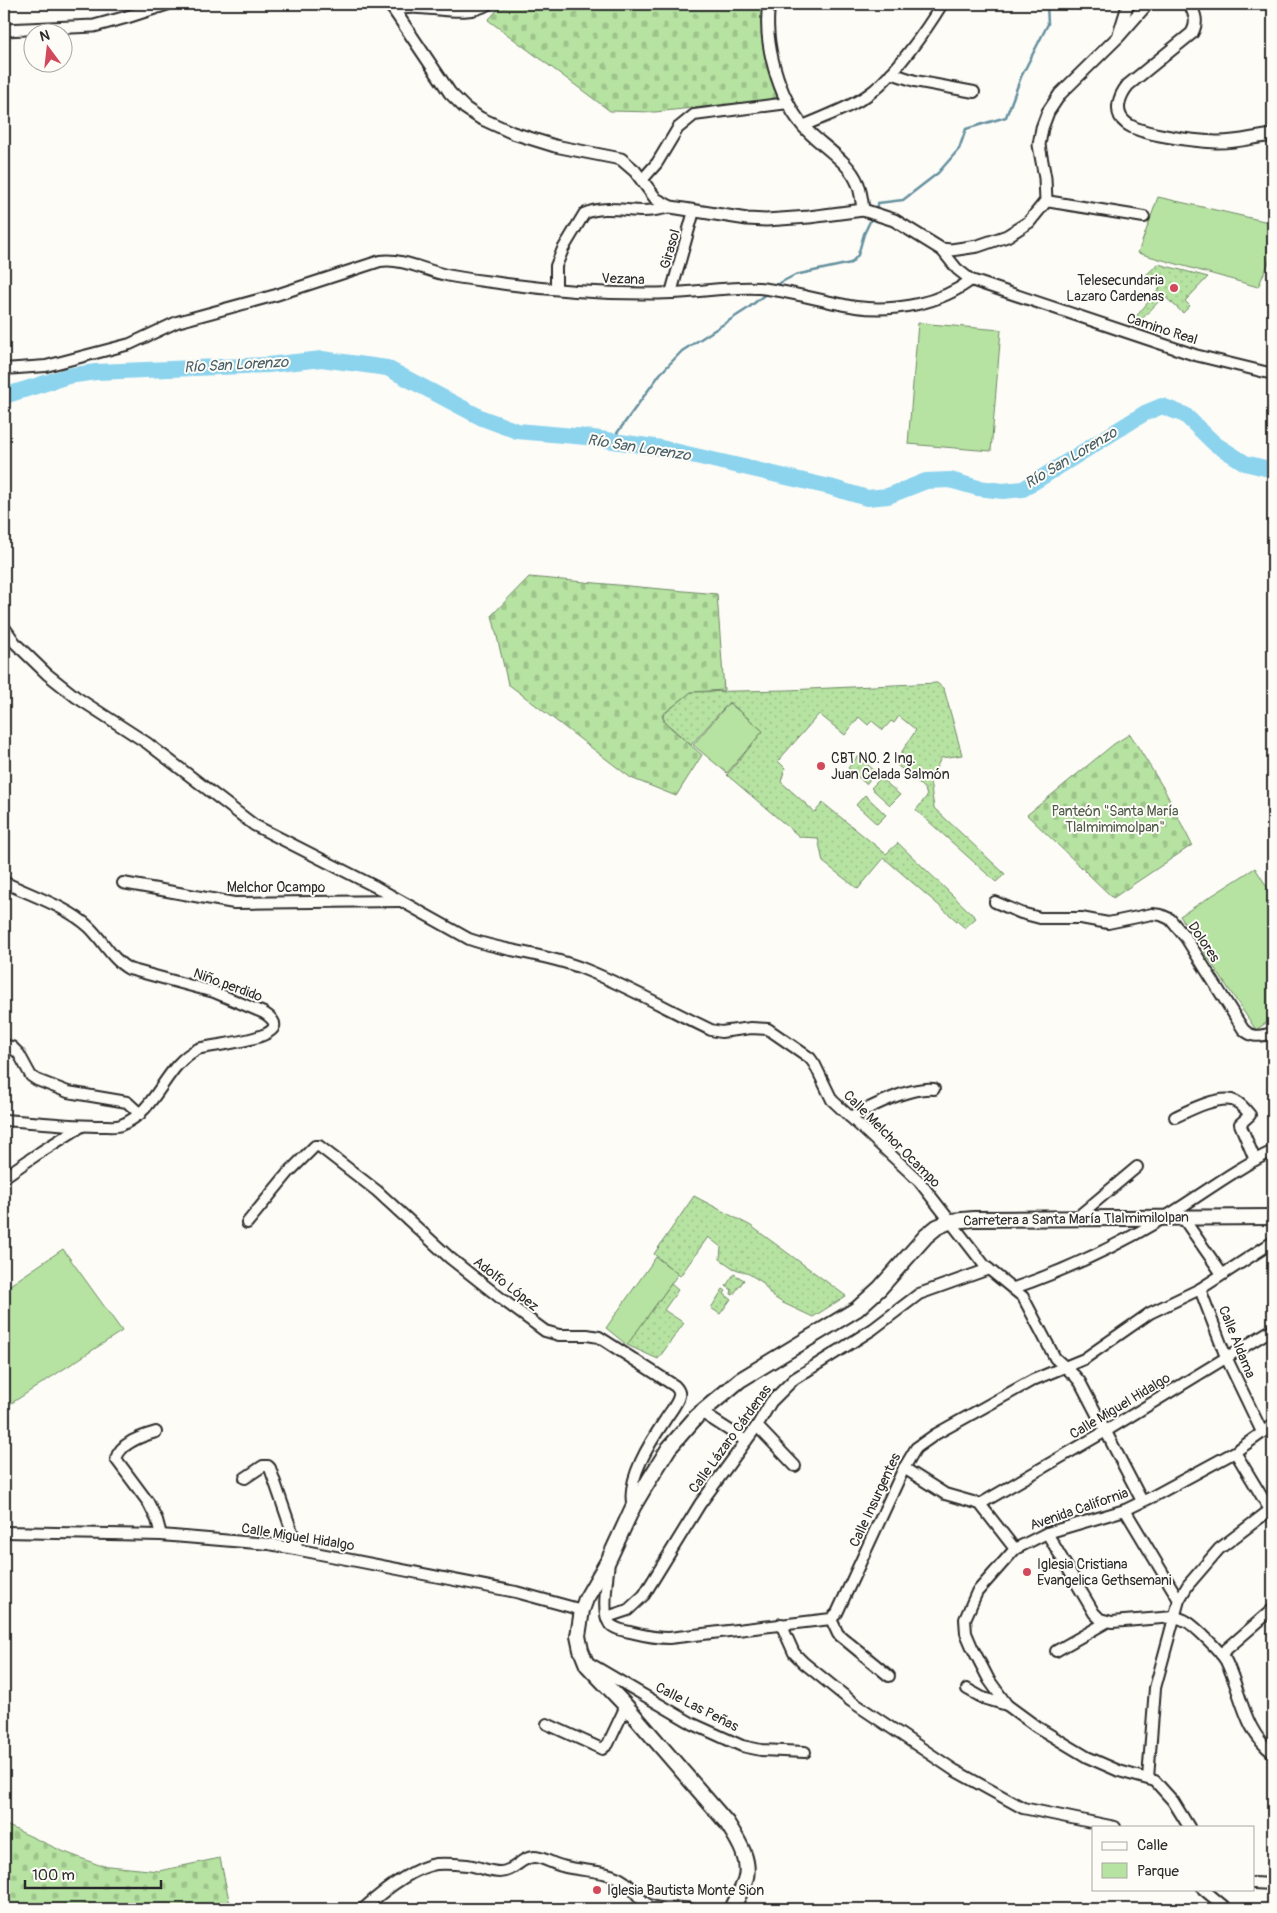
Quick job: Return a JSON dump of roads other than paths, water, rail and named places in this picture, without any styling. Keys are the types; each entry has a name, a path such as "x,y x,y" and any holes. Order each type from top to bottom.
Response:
{"main road":[{"name":"Carretera a Santa María Tlalmimilolpan","path":"732,1909 745,1881 747,1872 742,1850 736,1838 727,1823 626,1706 592,1671 584,1660 578,1636 582,1610 586,1599 609,1559 633,1507 669,1448 701,1412 740,1380 857,1309 875,1293 926,1236 937,1227 951,1221 974,1219 1273,1217"}],"street":[{"path":"4,30 94,26 167,4"},
{"path":"391,7 413,6 471,10 488,4"},
{"path":"769,4 768,23 771,57 788,103 803,126 850,172 857,183 866,210"},
{"path":"803,126 869,94 891,73 926,29 942,4"},
{"path":"1118,37 1128,4"},
{"path":"391,7 450,93 465,108 480,118 513,133 555,146 621,159 635,170 656,199 671,206 747,219 766,220 866,210 894,220 941,249 963,249 1007,236 1029,222 1046,201 1045,178 1039,145 1048,112 1060,94 1118,37 1146,4"},
{"path":"1190,4 1196,21 1192,33 1122,92 1118,103 1121,119 1137,128 1163,135 1216,142 1273,135"},
{"path":"891,73 915,81 974,92"},
{"path":"642,180 657,163 678,128 694,115 788,103"},
{"path":"1046,201 1144,217"},
{"path":"556,288 556,266 563,249 584,214 590,210 599,209 645,211 671,206"},
{"name":"Girasol","path":"671,293 694,211"},
{"name":"Camino Real","path":"941,249 957,269 971,280 1195,355 1273,374"},
{"name":"Vezana","path":"4,369 46,366 130,344 177,322 276,294 368,264 389,260 399,261 446,275 507,284 622,294 758,288 855,306 892,307 934,299 958,290 971,280"},
{"name":"Calle Melchor Ocampo","path":"4,627 16,644 53,679 76,697 147,743 254,825 401,901 469,939 558,960 584,969 711,1030 726,1032 751,1028 768,1029 810,1058 832,1100 914,1176 990,1269 1023,1297 1055,1358 1076,1376 1080,1382 1142,1501"},
{"name":"Niño perdido","path":"4,882 75,917 89,927 120,964 129,969 214,992 264,1013 272,1020 272,1028 267,1034 253,1039 206,1046 190,1054 176,1067 152,1102 140,1114 120,1126 82,1126"},
{"name":"Melchor Ocampo","path":"123,883 234,903 401,901"},
{"name":"Dolores","path":"995,902 1021,913 1040,918 1076,918 1108,923 1152,914 1170,919 1186,938 1248,1035 1259,1036 1273,1033"},
{"path":"4,1045 12,1047 19,1054 31,1076 37,1080 68,1092 127,1102 140,1114"},
{"path":"850,1117 880,1103 918,1089 934,1089"},
{"path":"1175,1117 1210,1103 1231,1100 1236,1102 1245,1108 1250,1115 1240,1124 1256,1160"},
{"path":"4,1120 82,1126"},
{"path":"4,1178 82,1126"},
{"name":"Adolfo López","path":"247,1223 288,1173 315,1146 319,1146 377,1191 450,1258 546,1331 559,1335 599,1337 675,1386 679,1390 677,1401 657,1432 636,1472 631,1495 633,1507"},
{"path":"1014,1288 1044,1278 1092,1257 1164,1218 1234,1171 1273,1151"},
{"path":"1075,1219 1137,1167"},
{"path":"1183,1218 1222,1274"},
{"name":"Calle Insurgentes","path":"832,1620 837,1613 904,1468 916,1448 930,1438 1033,1380 1084,1359 1150,1313 1200,1289 1273,1242"},
{"name":"Calle Lázaro Cárdenas","path":"607,1617 628,1610 644,1595 689,1520 782,1390 802,1372 873,1329 919,1294 990,1269"},
{"name":"Calle Aldama","path":"1200,1289 1226,1357 1262,1432"},
{"name":"Calle Miguel Hidalgo","path":"980,1504 1106,1431 1273,1329"},
{"path":"701,1412 746,1441"},
{"name":"Avenida California","path":"1188,1826 1185,1818 1162,1787 1148,1778 1119,1771 1095,1761 1038,1727 1006,1705 989,1680 972,1647 965,1626 965,1619 977,1592 1014,1549 1047,1533 1125,1510 1235,1452 1273,1425"},
{"path":"757,1426 795,1466"},
{"path":"156,1432 134,1440 119,1453 116,1460 153,1510 161,1535"},
{"path":"1148,1778 1155,1688 1178,1600 1188,1585 1219,1549 1270,1510 1235,1452"},
{"path":"245,1478 263,1466 270,1468 298,1549"},
{"path":"904,1468 945,1494 980,1504 1014,1549"},
{"path":"1125,1510 1178,1600"},
{"name":"Calle Miguel Hidalgo","path":"4,1532 161,1535 259,1543 516,1592 582,1610"},
{"path":"1047,1533 1094,1613 1107,1622"},
{"path":"609,1559 605,1605 607,1617 614,1627 657,1638 668,1638 781,1624 832,1620 838,1634 889,1676"},
{"path":"1221,1654 1273,1609"},
{"path":"1056,1651 1107,1622 1174,1617 1184,1618 1226,1661 1252,1729 1259,1740 1273,1753"},
{"path":"781,1624 790,1646 799,1659 851,1701 954,1770 1023,1808 1110,1826"},
{"name":"Calle Las Peñas","path":"584,1660 693,1724 742,1746 761,1750 805,1752"},
{"path":"967,1689 982,1698 1006,1705"},
{"path":"547,1724 602,1749 608,1744 626,1706"},
{"path":"363,1909 386,1889 436,1864 467,1865 501,1872 512,1869 524,1860 533,1857 564,1867 605,1874 620,1879 630,1886 641,1900 654,1907 683,1907 690,1909"},
{"path":"1254,1883 1273,1884"},
{"path":"1203,1890 1227,1909"}],"waterway":[{"path":"875,210 878,203 903,200 938,173 959,149 966,129 1006,117 1021,77 1048,24 1047,4"},
{"path":"774,286 795,275 851,263 858,255 864,234 873,215"},
{"path":"612,440 660,374 682,351 747,309 768,292"},
{"name":"Río San Lorenzo","path":"4,396 68,376 96,372 268,365 322,359 387,368 482,418 517,431 586,437 661,448 830,487 867,498 888,496 926,481 950,480 978,488 1003,491 1023,489 1145,413 1162,406 1185,415 1215,444 1245,463 1273,470"}],"place":[{"name":"Telesecundaria Lazaro Cardenas","path":"1174,288"},
{"name":"CBT NO. 2 Ing. Juan Celada Salmón","path":"821,766"},
{"name":"Iglesia Cristiana Evangelica Gethsemani","path":"1027,1572"},
{"name":"Iglesia Bautista Monte Sion","path":"597,1890"}],"park label":[{"name":"Panteón \"Santa María Tlalmimimolpan\"","path":"1115,820"}]}
